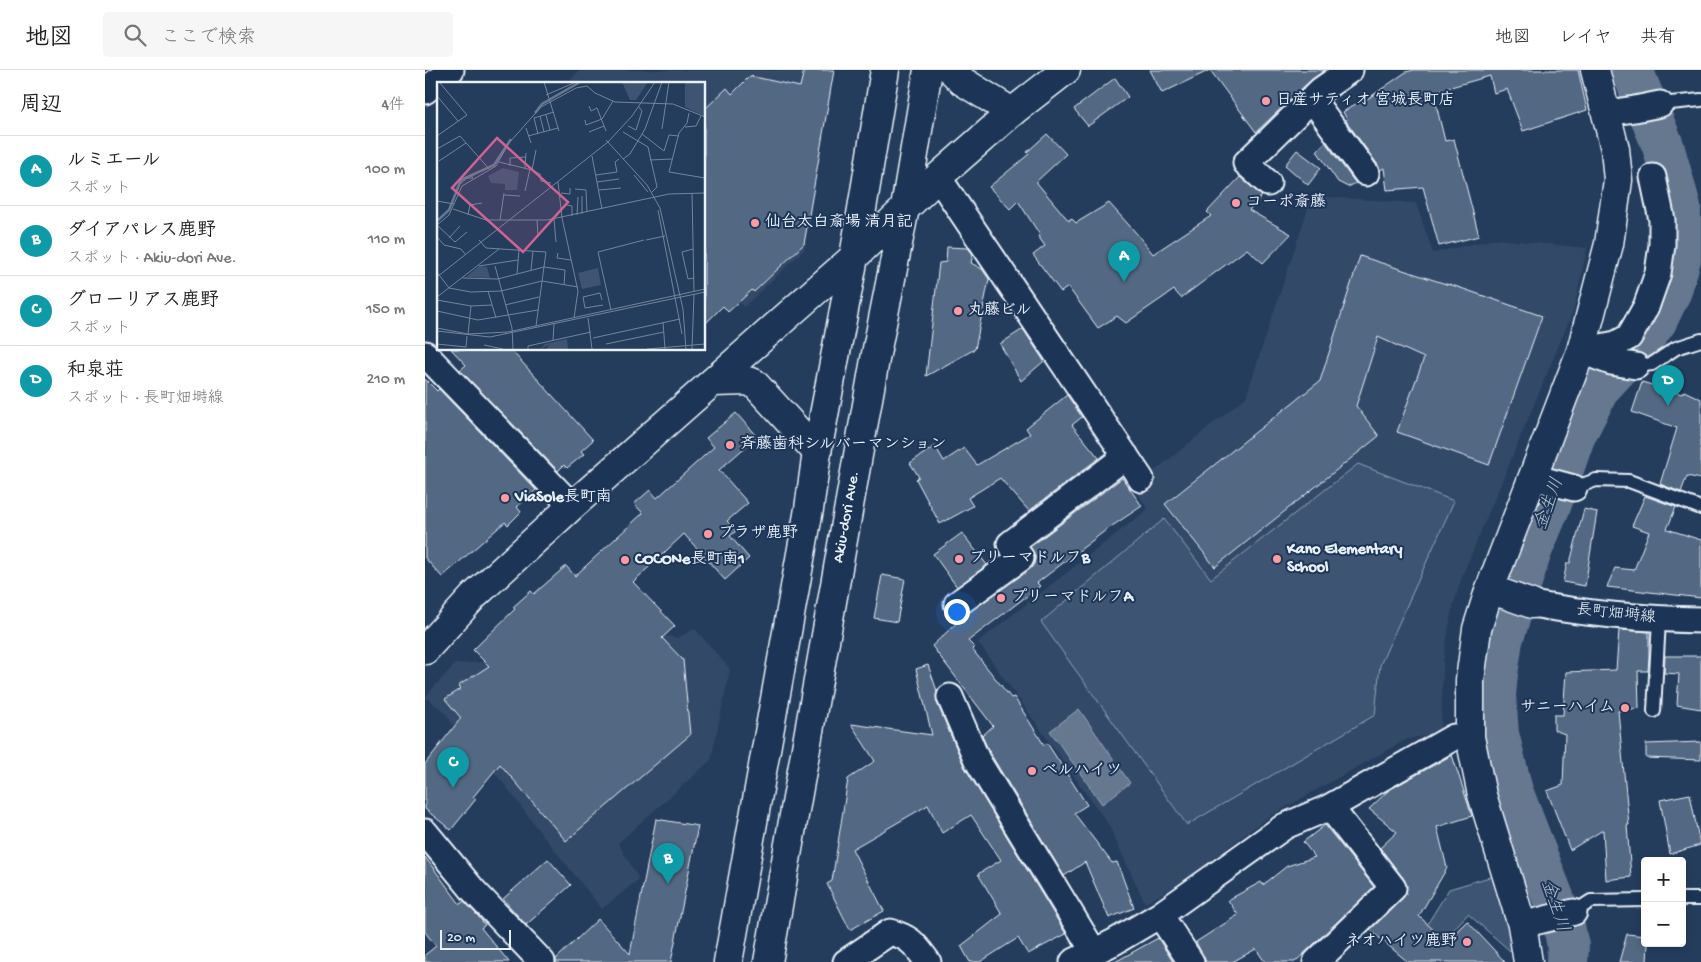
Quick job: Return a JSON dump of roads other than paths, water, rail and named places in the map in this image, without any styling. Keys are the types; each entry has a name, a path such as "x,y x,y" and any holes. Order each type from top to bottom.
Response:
{"main road":[{"path":"728,962 809,509 817,452 854,257 885,70"},
{"name":"Akiu-dori Ave.","path":"768,962 876,354 905,208 927,70"},
{"path":"951,70 962,81 1012,112"},
{"path":"425,650 474,596 572,506 854,257 905,208 1012,112 1065,70"},
{"path":"1528,962 1534,923 1482,795 1470,737 1471,672 1477,629 1497,592 1539,479 1581,351 1609,244 1618,180 1615,149 1595,70"},
{"path":"713,382 747,381 754,383 817,452"},
{"path":"1497,592 1533,604"}],"street":[{"path":"425,91 451,70"},
{"path":"1268,184 1246,163 1321,90 1350,70"},
{"path":"1312,99 1367,173"},
{"path":"1607,113 1660,104"},
{"path":"938,178 1141,479"},
{"path":"1581,351 1616,344 1629,337 1646,307 1658,273 1662,245 1662,220 1653,178"},
{"path":"1581,351 1611,362 1636,366"},
{"path":"425,354 572,506"},
{"path":"957,604 1021,558 1010,544 1126,456"},
{"path":"1539,479 1574,488"},
{"name":"長町畑塒線","path":"1533,604 1578,612 1659,620 1701,620"},
{"path":"950,697 977,760 1084,957 1114,942 1159,915 1285,826 1330,807 1454,738 1470,737"},
{"path":"1316,962 1393,888 1330,807"},
{"path":"425,832 473,890 542,962"},
{"path":"1534,923 1575,912"},
{"path":"1159,915 1191,962"},
{"path":"847,962 891,932 905,936 916,946 928,962"}],"lane":[{"path":"1660,104 1701,100"},
{"path":"1636,366 1651,364 1676,348 1701,340"},
{"path":"1574,488 1596,480 1629,481 1701,508"},
{"path":"1654,711 1659,620"},
{"path":"1686,899 1701,899"},
{"path":"1575,912 1591,901 1641,900"}],"waterway":[{"name":"金生川","path":"1567,962 1568,946 1564,926 1512,791 1498,734 1495,695 1502,640 1531,551 1551,503 1574,437 1599,388 1636,348 1656,321 1671,290 1680,259 1680,207 1663,146 1632,70"}],"place":[{"name":"日産サティオ 宮城長町店","path":"1266,101"},
{"name":"コーポ斎藤","path":"1236,203"},
{"name":"仙台太白斎場 清月記","path":"755,223"},
{"name":"ルミエール","path":"1124,282"},
{"name":"丸藤ビル","path":"958,311"},
{"name":"和泉荘","path":"1668,406"},
{"name":"斉藤歯科シルバーマンション","path":"730,445"},
{"name":"ViaSole長町南","path":"505,498"},
{"name":"プラザ鹿野","path":"708,534"},
{"name":"プリーマドルフB","path":"959,559"},
{"name":"Kano Elementary School","path":"1277,559"},
{"name":"COCONe長町南1","path":"625,560"},
{"name":"プリーマドルフA","path":"1001,598"},
{"name":"サニーハイム","path":"1625,708"},
{"name":"ベルハイツ","path":"1032,771"},
{"name":"グローリアス鹿野","path":"453,788"},
{"name":"ダイアパレス鹿野","path":"668,884"},
{"name":"ネオハイツ鹿野","path":"1467,942"}]}
